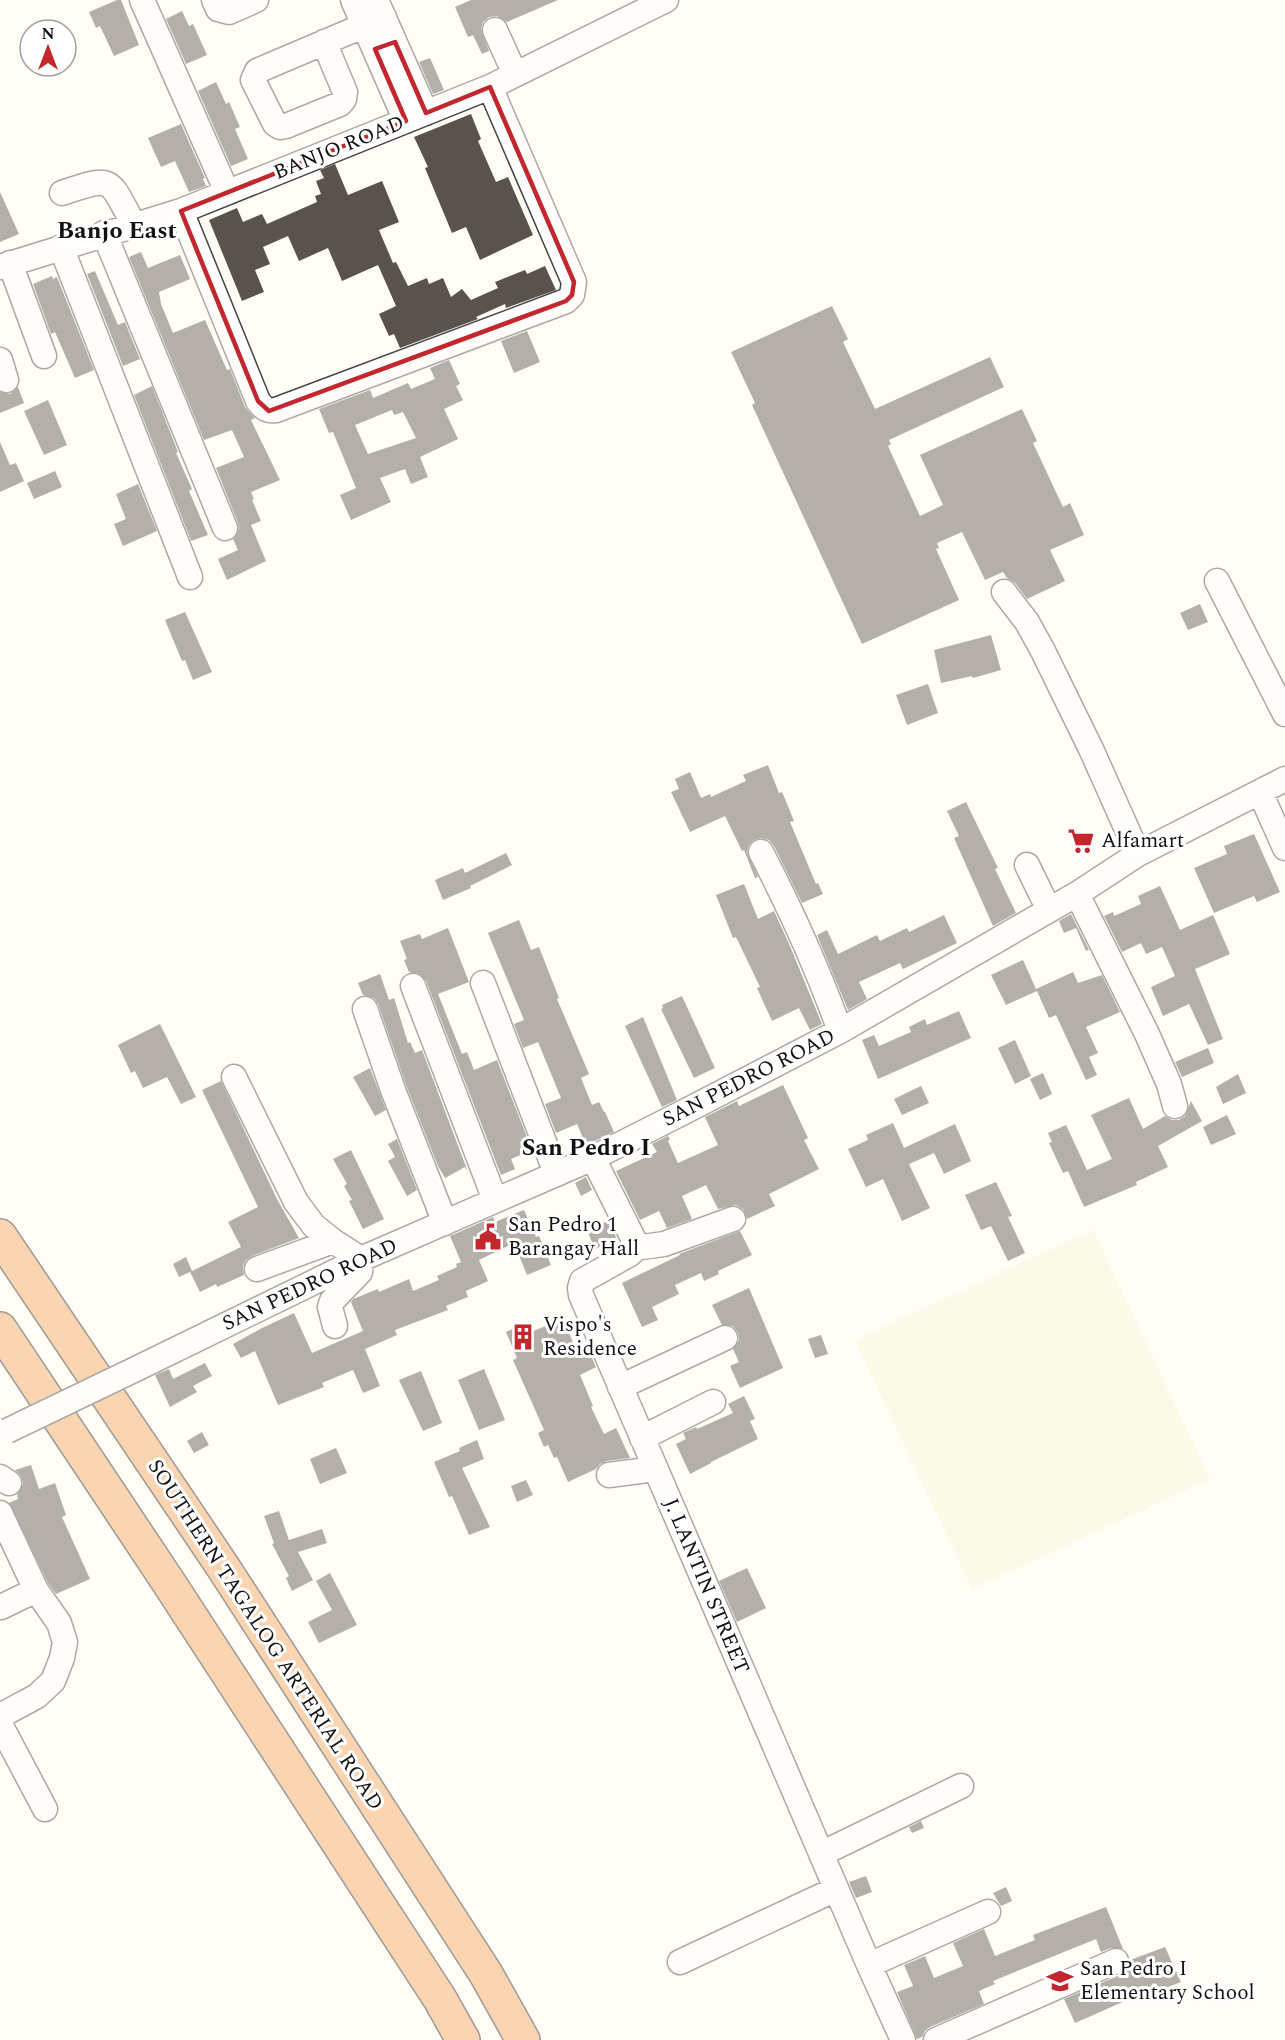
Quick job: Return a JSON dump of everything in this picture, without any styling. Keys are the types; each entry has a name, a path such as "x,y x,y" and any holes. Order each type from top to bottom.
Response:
{"highway":[{"name":"SOUTHERN TAGALOG ARTERIAL ROAD","path":"0,1236 223,1567 486,1974 523,2040"},
{"path":"0,1329 434,1989 463,2040"}],"street":[{"path":"142,0 227,192"},
{"path":"214,0 218,9 229,12 256,0"},
{"path":"353,0 375,14 385,46 416,117"},
{"name":"BANJO ROAD","path":"5,265 181,211 416,117 490,87 666,0"},
{"path":"324,42 375,14"},
{"path":"495,30 515,74"},
{"path":"181,211 258,402 269,411 566,301 572,295 574,282 490,87"},
{"path":"62,193 96,181 108,184 134,225"},
{"path":"104,233 225,528"},
{"path":"61,248 190,577"},
{"path":"5,265 44,356"},
{"path":"1217,581 1285,714"},
{"path":"1004,592 1027,622 1043,651 1091,749 1138,854"},
{"name":"SAN PEDRO ROAD","path":"4,1433 361,1259 593,1158 840,1031 1077,894 1138,854 1285,779"},
{"path":"1260,792 1285,848"},
{"path":"761,852 793,915 840,1031"},
{"path":"1028,865 1049,910"},
{"path":"1077,894 1147,1034 1169,1084 1175,1106"},
{"path":"483,982 556,1173"},
{"path":"413,986 495,1200"},
{"path":"365,1009 393,1090 445,1222"},
{"path":"234,1077 296,1202 314,1226 361,1259 360,1272 332,1301 330,1307 334,1326"},
{"path":"593,1158 635,1238 635,1248 663,1244 733,1219"},
{"path":"257,1269 333,1241"},
{"name":"J. LANTIN STREET","path":"635,1248 630,1254 582,1281 581,1295 903,2040"},
{"path":"620,1387 724,1338"},
{"path":"642,1438 713,1402"},
{"path":"609,1475 656,1469"},
{"path":"0,1513 36,1590 59,1623 65,1642 54,1681 37,1696 0,1716"},
{"path":"0,1607 36,1590"},
{"path":"0,1724 45,1809"},
{"path":"821,1854 961,1786"},
{"path":"680,1962 836,1889"},
{"path":"869,1965 988,1912"},
{"path":"936,2040 1116,1961"}],"highlighted area":[{"path":"395,42 426,113 490,87 574,282 572,295 566,301 269,411 258,401 181,211 406,121 375,49"}],"shaded area":[{"path":"1093,1230 1210,1479 972,1589 855,1340"}],"building":[{"path":"121,0 139,45 114,56 100,26 96,28 89,12"},
{"path":"471,0 558,0 507,22 497,16 489,17 483,22 481,29 489,51 482,54 473,35 468,37 455,7"},
{"path":"182,11 189,26 193,24 207,55 186,64 166,19"},
{"path":"430,58 444,90 433,94 419,62"},
{"path":"216,82 226,104 229,102 240,127 235,129 248,159 231,166 198,91"},
{"path":"471,114 481,139 478,141 496,182 508,177 533,235 480,260 466,227 452,233 425,168 428,167 414,137"},
{"path":"181,124 205,178 203,179 206,186 189,192 175,161 161,167 148,138"},
{"path":"335,164 348,195 382,181 399,222 379,230 393,263 396,262 408,286 427,278 429,284 443,278 451,297 462,289 471,300 498,288 495,282 525,270 527,274 545,266 556,290 506,308 505,304 476,317 478,319 400,348 394,334 389,336 379,314 396,306 378,265 342,281 328,248 299,261 288,236 263,247 270,264 255,270 264,292 242,301 209,220 237,208 243,222 262,214 267,224 317,202 315,196 321,194 316,181 324,178 320,170"},
{"path":"0,192 19,234 0,242"},
{"path":"141,252 148,268 180,255 190,279 159,292 161,304 173,333 205,320 227,370 230,369 245,407 255,418 251,420 280,480 251,492 261,521 251,525 266,561 227,580 218,559 238,550 233,539 239,529 216,468 244,457 232,430 204,440 129,257"},
{"path":"95,271 118,325 125,322 140,359 123,366 87,274"},
{"path":"52,276 53,279 57,277 94,370 75,378 55,332 51,334 33,284"},
{"path":"832,306 848,339 843,342 875,409 990,357 1004,387 889,440 891,444 888,446 920,516 943,505 920,455 1022,409 1037,441 1033,443 1063,507 1070,503 1084,535 1050,550 1065,581 1027,599 1003,572 985,580 962,532 937,543 939,548 936,549 959,600 862,644 752,405 755,403 731,352"},
{"path":"527,331 540,362 514,373 501,341"},
{"path":"449,360 460,384 456,386 463,400 444,409 458,439 420,457 428,477 411,484 405,469 380,478 391,502 351,520 340,495 356,488 333,432 329,433 319,409 370,390 373,398 408,383 411,389 435,379 430,368","holes":["392,410 394,415 403,412 416,438 368,454 355,425"]},
{"path":"152,386 178,452 176,453 192,489 189,491 208,535 191,541 134,395"},
{"path":"18,387 24,403 0,413 0,392 10,394"},
{"path":"48,400 67,445 44,455 24,411"},
{"path":"0,442 10,465 16,463 24,481 0,492"},
{"path":"55,471 62,487 34,499 27,483"},
{"path":"138,484 157,531 123,546 114,524 126,519 116,494"},
{"path":"1200,604 1208,622 1188,630 1180,613"},
{"path":"185,612 212,672 193,680 185,660 182,661 165,620"},
{"path":"991,635 1001,670 973,678 972,676 941,683 934,650"},
{"path":"928,684 938,713 907,725 896,695"},
{"path":"768,765 779,793 782,792 788,806 794,821 790,822 816,884 818,883 823,894 802,903 769,840 761,838 749,845 747,852 758,877 755,878 744,850 742,851 725,816 690,832 671,792 679,789 675,779 690,772 701,798 710,794 711,797 746,781 743,775"},
{"path":"966,802 998,868 995,869 1016,913 993,926 954,838 959,836 947,811"},
{"path":"1254,834 1280,892 1257,902 1254,896 1214,913 1194,868 1227,854 1224,846"},
{"path":"506,853 512,865 470,886 471,888 443,900 435,880 463,868 465,873"},
{"path":"744,884 758,919 774,911 822,1024 810,1030 799,1008 772,1021 757,988 760,987 736,937 733,938 716,895"},
{"path":"1160,886 1180,930 1213,915 1230,954 1195,969 1223,1039 1208,1045 1189,1004 1163,1016 1151,987 1175,976 1162,947 1146,954 1141,943 1122,952 1104,916 1113,912 1114,916 1141,904 1138,896"},
{"path":"1071,914 1089,950 1086,951 1076,928 1064,933 1059,921"},
{"path":"944,915 957,943 903,969 900,963 859,982 867,999 848,1010 817,935 827,930 838,954 877,935 880,941 907,928 909,932"},
{"path":"519,920 531,950 539,947 559,998 557,999 589,1074 581,1078 592,1105 599,1102 614,1132 586,1145 577,1124 556,1133 545,1104 561,1098 538,1042 523,1048 514,1024 524,1020 488,933"},
{"path":"448,928 469,982 438,994 462,1054 467,1052 474,1070 497,1060 532,1150 511,1159 515,1169 501,1175 426,981 421,975 409,972 404,960 407,959 400,941 420,934 422,939"},
{"path":"1023,960 1036,989 1073,972 1078,983 1102,975 1120,1012 1086,1027 1098,1053 1089,1057 1097,1075 1086,1080 1056,1015 1049,1018 1037,991 1006,1005 991,975"},
{"path":"380,974 389,1000 394,998 408,1043 410,1042 415,1053 422,1050 468,1172 465,1167 445,1178 438,1166 406,1085 378,1004 374,998 363,995 358,983"},
{"path":"682,996 715,1068 694,1078 661,1009 662,1005"},
{"path":"959,1011 971,1038 878,1079 862,1040 874,1035 879,1046 911,1032 909,1027 925,1019 927,1025"},
{"path":"643,1017 677,1100 662,1107 625,1026"},
{"path":"160,1024 196,1097 181,1104 167,1077 143,1088 135,1071 131,1073 118,1045"},
{"path":"1015,1040 1031,1076 1015,1084 998,1048"},
{"path":"1208,1048 1214,1063 1182,1077 1175,1062"},
{"path":"370,1068 386,1110 375,1116 353,1077"},
{"path":"1043,1073 1052,1094 1040,1100 1030,1079"},
{"path":"1238,1074 1246,1093 1223,1104 1216,1087"},
{"path":"221,1081 277,1199 299,1238 252,1256 243,1266 244,1275 200,1292 190,1272 179,1277 173,1264 186,1257 192,1271 241,1247 228,1222 258,1207 202,1090"},
{"path":"783,1085 808,1138 804,1140 819,1169 769,1194 775,1206 747,1219 743,1209 736,1205 718,1209 706,1185 682,1196 692,1219 667,1228 659,1211 640,1220 616,1171 657,1152 652,1144 668,1136 678,1163 718,1145 705,1117 737,1101 739,1106"},
{"path":"921,1086 929,1103 902,1115 894,1099"},
{"path":"1129,1098 1143,1129 1165,1116 1172,1120 1179,1120 1185,1116 1191,1101 1202,1121 1158,1146 1168,1167 1136,1182 1137,1185 1084,1207 1068,1171 1063,1173 1049,1143 1052,1142 1048,1133 1066,1125 1087,1170 1112,1159 1091,1115"},
{"path":"1227,1115 1236,1134 1211,1145 1203,1127"},
{"path":"893,1123 904,1148 955,1124 971,1161 944,1174 934,1153 909,1164 930,1208 902,1221 883,1179 866,1187 848,1149 868,1140 866,1135"},
{"path":"397,1139 417,1190 407,1196 388,1161 395,1157 388,1144"},
{"path":"351,1150 384,1219 363,1229 349,1201 352,1200 344,1186 347,1184 333,1159"},
{"path":"586,1177 592,1190 581,1196 575,1183"},
{"path":"996,1182 1012,1216 1008,1217 1025,1253 1008,1261 991,1226 981,1230 965,1195"},
{"path":"524,1210 536,1237 539,1236 551,1265 527,1275 514,1243 479,1260 488,1281 466,1291 468,1297 446,1306 448,1310 395,1330 397,1335 365,1349 380,1386 363,1393 353,1370 322,1383 324,1387 278,1405 255,1351 241,1358 233,1344 294,1313 312,1353 363,1331 351,1302 353,1299 378,1289 379,1292 409,1279 413,1291 439,1280 437,1276 457,1267 456,1264 461,1262 450,1236 493,1217 495,1222"},
{"path":"608,1221 617,1239 595,1249 587,1230"},
{"path":"740,1231 752,1255 718,1271 719,1274 704,1281 701,1273 675,1285 679,1294 652,1307 658,1320 642,1327 622,1283 679,1254"},
{"path":"749,1288 783,1368 740,1388 730,1366 739,1362 733,1349 739,1340 738,1333 733,1326 722,1325 712,1305"},
{"path":"563,1319 578,1354 588,1349 596,1367 580,1375 593,1406 591,1407 604,1434 616,1428 630,1458 607,1461 596,1469 568,1482 557,1457 554,1458 548,1445 544,1447 538,1433 544,1430 513,1360 517,1358 506,1332 528,1322 531,1332"},
{"path":"821,1335 828,1354 815,1358 808,1339"},
{"path":"205,1363 212,1376 193,1386 197,1392 170,1407 155,1375 169,1369 173,1379"},
{"path":"484,1369 505,1420 479,1430 458,1380"},
{"path":"421,1371 442,1423 423,1431 399,1380"},
{"path":"744,1396 755,1419 750,1421 758,1439 690,1474 676,1444 686,1439 683,1433 733,1413 728,1404"},
{"path":"202,1432 209,1445 194,1453 187,1441"},
{"path":"477,1440 484,1459 462,1468 490,1527 469,1535 434,1462 460,1451 459,1448"},
{"path":"336,1448 347,1473 320,1484 310,1459"},
{"path":"31,1465 39,1489 55,1483 66,1515 62,1517 90,1579 56,1594 48,1583 9,1503 18,1499 17,1495 23,1484 21,1476 15,1470"},
{"path":"526,1480 533,1495 517,1502 511,1486"},
{"path":"279,1511 289,1540 322,1529 327,1543 298,1552 313,1580 292,1591 286,1578 289,1576 272,1544 274,1543 264,1516"},
{"path":"747,1568 766,1608 737,1622 719,1581"},
{"path":"330,1573 357,1625 319,1643 308,1622 332,1610 316,1581"},
{"path":"921,1821 924,1828 912,1833 909,1827"},
{"path":"866,1876 872,1892 856,1898 849,1882"},
{"path":"1006,1887 1012,1901 1001,1906 993,1893"},
{"path":"1106,1907 1123,1949 1111,1948 1101,1952 1096,1939 993,1981 995,1984 979,1991 984,2004 930,2027 922,2037 917,2039 897,1992 913,1986 904,1965 925,1956 934,1978 963,1966 953,1943 984,1929 995,1956 1035,1940 1033,1935"},
{"path":"1165,1947 1181,1982 1160,1990 1159,1986 1075,2023 1064,1999 1122,1974 1128,1969 1130,1960"}],"place":[{"name":"Alfamart","path":"1081,841"},
{"name":"San Pedro 1 Barangay Hall","path":"488,1237"},
{"name":"Vispo's Residence","path":"523,1337"},
{"name":"San Pedro I Elementary School","path":"1060,1981"}],"district":[{"name":"Banjo East","path":"117,231"},
{"name":"San Pedro I","path":"586,1148"}]}
